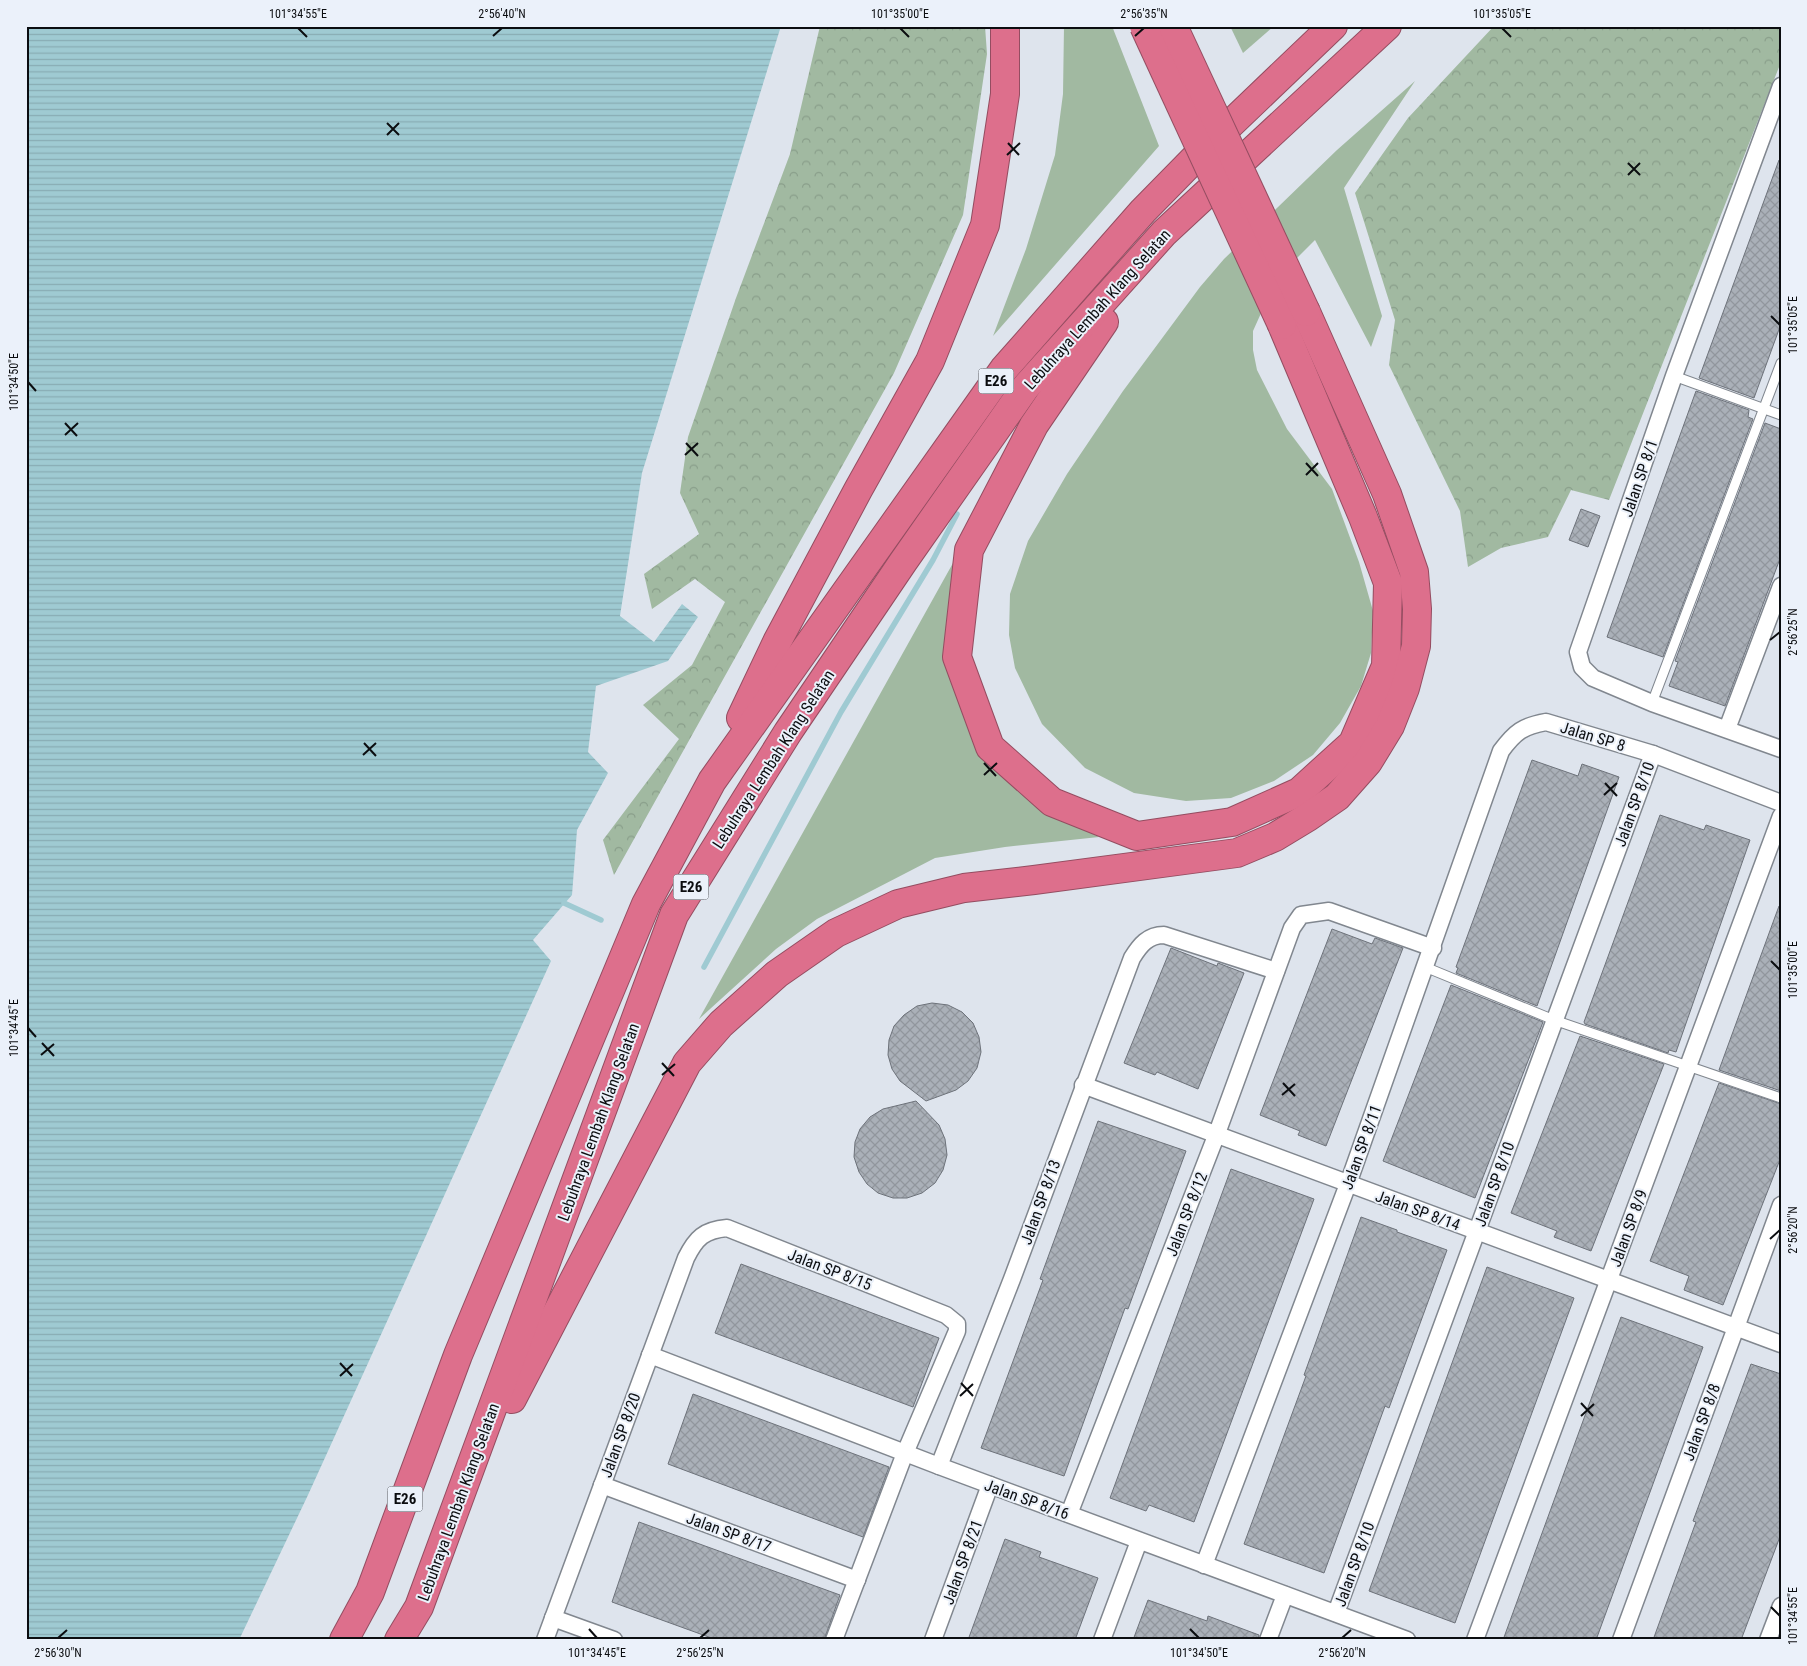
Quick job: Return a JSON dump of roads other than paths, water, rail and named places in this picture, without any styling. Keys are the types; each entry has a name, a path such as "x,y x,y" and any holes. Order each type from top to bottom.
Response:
{"highway":[{"path":"712,781 778,640 858,490 930,361 984,225 1005,94 1005,26"},
{"path":"1144,26 1282,325 1363,517 1388,583 1386,666 1353,743 1299,792 1232,822 1137,836 1052,802 990,747 957,657 969,550 1034,425 1164,233"},
{"path":"460,1498 687,1063 721,1024 777,974 836,933 898,904 964,888 1237,853 1275,837 1337,797 1368,762 1390,726 1405,688 1416,646 1417,609 1414,572 1387,494 1306,312 1173,26"},
{"name":"Lebuhraya Lembah Klang Selatan","path":"344,1640 370,1592 458,1355 646,904 712,781 1004,369 1143,211 1197,156 1333,26"},
{"name":"Lebuhraya Lembah Klang Selatan","path":"399,1640 419,1607 674,915 788,732 1025,388 1164,233 1387,26"}],"street":[{"name":"Jalan SP 8/1","path":"1781,86 1777,106 1674,376 1578,652 1582,667 1593,678 1652,703 1781,749"},
{"path":"1727,729 1781,586"},
{"name":"Jalan SP 8","path":"1518,731 1530,724 1546,722 1652,754 1781,802"},
{"name":"Jalan SP 8/11","path":"1204,1565 1348,1184 1501,751 1518,731"},
{"name":"Jalan SP 8/10","path":"1336,1613 1652,754"},
{"name":"Jalan SP 8/9","path":"1476,1640 1781,816"},
{"name":"Jalan SP 8/12","path":"1069,1514 1216,1136 1292,928 1301,915 1329,911 1432,948"},
{"name":"Jalan SP 8/13","path":"939,1466 1012,1279 1132,958 1139,946 1157,935 1164,935 1276,971"},
{"name":"Jalan SP 8/14","path":"1084,1085 1216,1136 1781,1344"},
{"name":"Jalan SP 8/8","path":"1621,1640 1781,1205"},
{"name":"Jalan SP 8/15","path":"704,1234 716,1229 727,1228 946,1315 954,1320 958,1327 957,1331 905,1453"},
{"name":"Jalan SP 8/20","path":"545,1640 686,1258 693,1243 704,1234"},
{"name":"Jalan SP 8/16","path":"650,1355 939,1466 1406,1640"},
{"path":"834,1640 905,1453"},
{"name":"Jalan SP 8/17","path":"602,1485 857,1580"},
{"name":"Jalan SP 8/21","path":"933,1640 990,1485"},
{"path":"1102,1640 1140,1541"},
{"path":"1268,1640 1285,1594"},
{"path":"1768,1640 1781,1606"},
{"path":"553,1618 614,1640"}],"lane":[{"path":"1652,703 1781,364"},
{"path":"1674,376 1781,414"},
{"path":"1425,967 1554,1020 1781,1098"}],"water":[{"path":"26,26 781,26 642,473 620,616 654,642 682,604 698,617 668,661 596,686 588,752 608,773 577,830 572,895 533,940 551,961 308,1495 239,1640 26,1640"}],"waterway":[{"path":"704,967 841,712 933,560 957,514"},
{"path":"564,903 601,920"}]}
